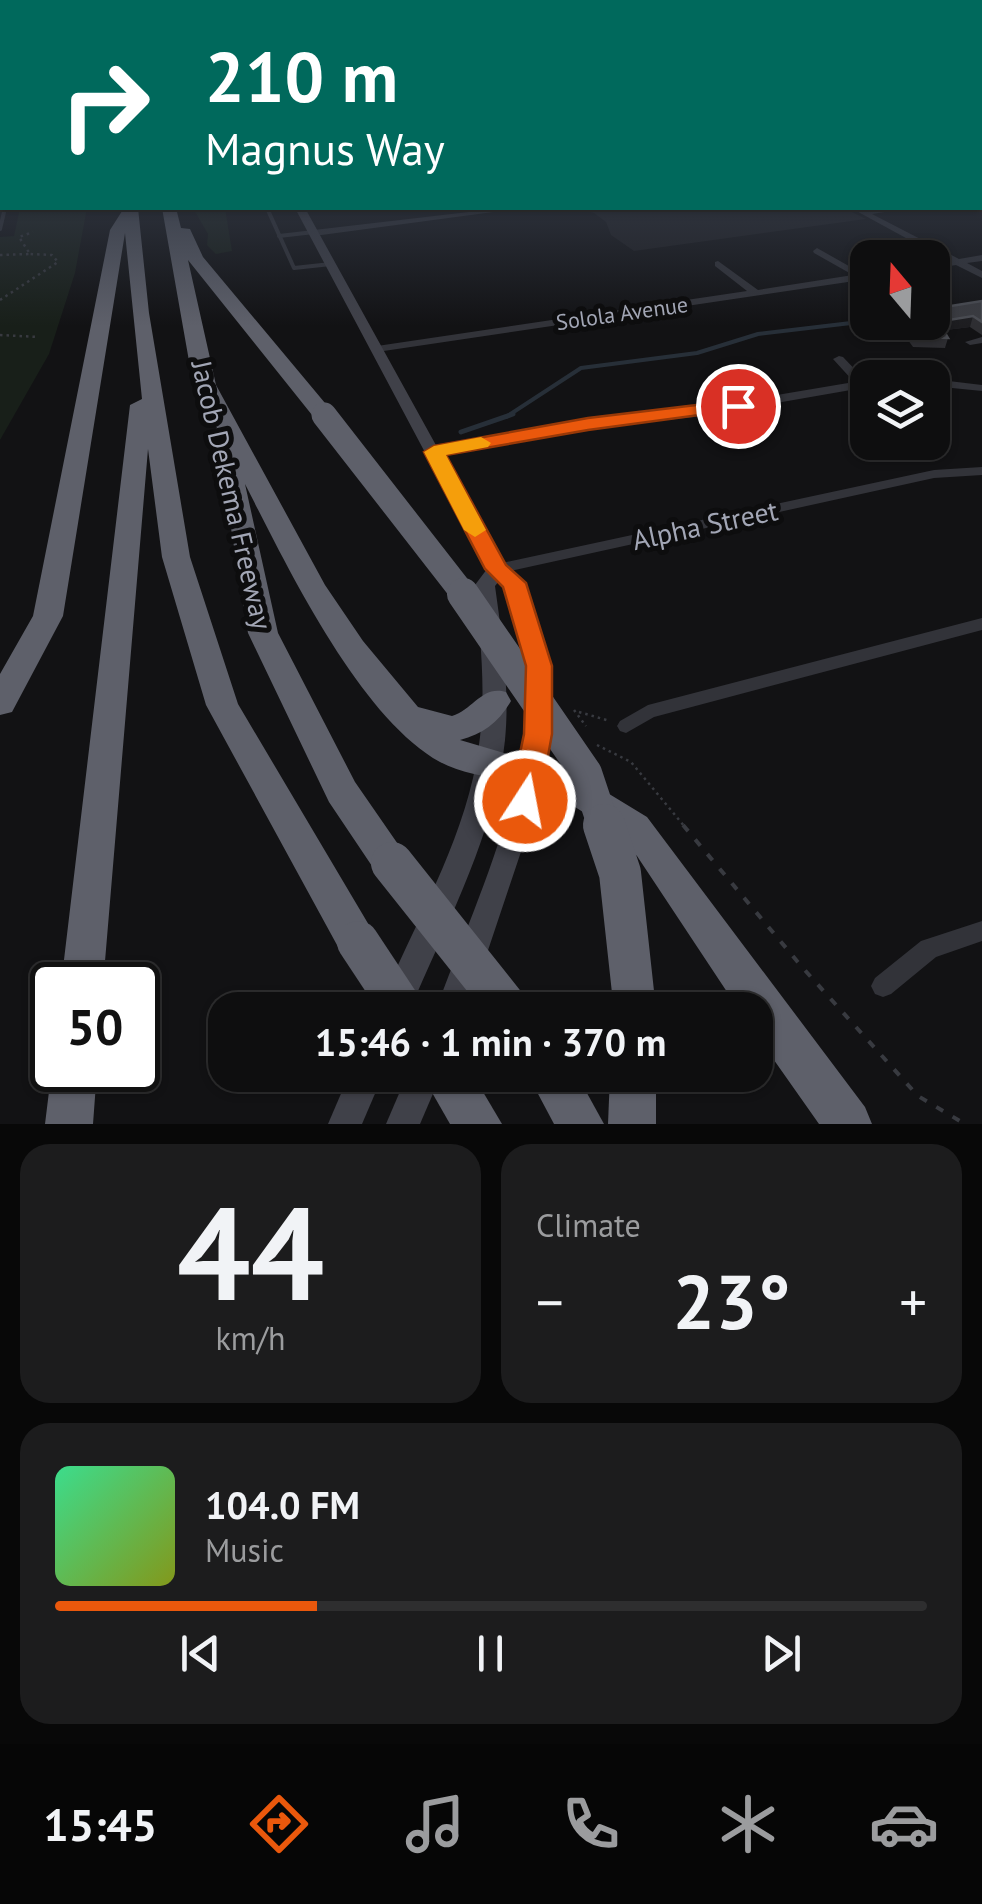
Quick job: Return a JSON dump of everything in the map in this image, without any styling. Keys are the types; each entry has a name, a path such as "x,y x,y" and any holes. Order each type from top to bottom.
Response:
{"highway":[{"path":"0,703 48,616 118,230 124,221"},
{"name":"Jacob Dekema Freeway","path":"133,221 140,314 176,557 222,705 390,992"},
{"name":"Jacob Dekema Freeway","path":"174,221 202,378 242,516 262,633 342,792 495,992"},
{"path":"178,221 195,258 480,614 586,773 620,873 631,992"},
{"path":"84,962 142,420 140,314"},
{"path":"202,378 312,587 352,648 421,734 457,756 530,772 566,785 634,828 650,845 725,956 848,1124"},
{"path":"393,700 429,725 451,730 470,728 495,701"},
{"path":"69,1124 72,1092"},
{"path":"457,1092 478,1124"},
{"path":"560,1092 580,1124"},
{"path":"632,1124 633,1092"}],"main road":[{"path":"308,221 497,569 514,583 539,666 538,734 513,841 458,992"},
{"path":"402,992 462,851 488,762 495,701 485,585 497,569"},
{"path":"345,1124 359,1092"},
{"path":"403,1124 417,1092"}],"street":[{"path":"314,233 411,221"},
{"path":"882,221 982,274"},
{"path":"817,250 850,268"},
{"path":"950,263 982,258"},
{"path":"718,264 756,292"},
{"name":"Solola Avenue","path":"377,349 850,278"},
{"path":"839,359 850,369"},
{"path":"950,384 982,388"},
{"path":"434,452 588,424 695,413 850,386"},
{"name":"Alpha Street","path":"497,569 914,478 951,471 982,471"},
{"path":"626,726 648,712 982,624"},
{"path":"884,986 929,950 982,931"}],"lane":[{"path":"273,221 294,268 331,264"},
{"path":"280,236 314,233"}],"path":[{"path":"30,254 19,237 33,232"},
{"path":"0,255 52,254 58,262 0,300"},
{"path":"0,335 38,337"},
{"path":"564,706 626,726"},
{"path":"579,712 586,732"},
{"path":"592,741 631,762 802,967 918,1096 964,1124"}],"shaded area":[{"path":"17,221 85,221 75,273 49,354 0,440 0,237 14,236"},
{"path":"201,221 227,221 232,251 216,254 207,245 208,234"},
{"path":"848,221 634,251 611,235 606,222"}],"building":[{"path":"982,301 982,322 973,316 950,320 950,306"}],"waterway":[{"path":"508,416 581,368 697,353 758,334 850,323"},
{"path":"508,416 513,414"},
{"path":"461,432 508,416"}],"slow traffic":[{"path":"475,530 434,452 481,443"}],"route":[{"path":"525,801 538,734 539,666 514,583 497,569 434,452 588,424 738,406"}]}
